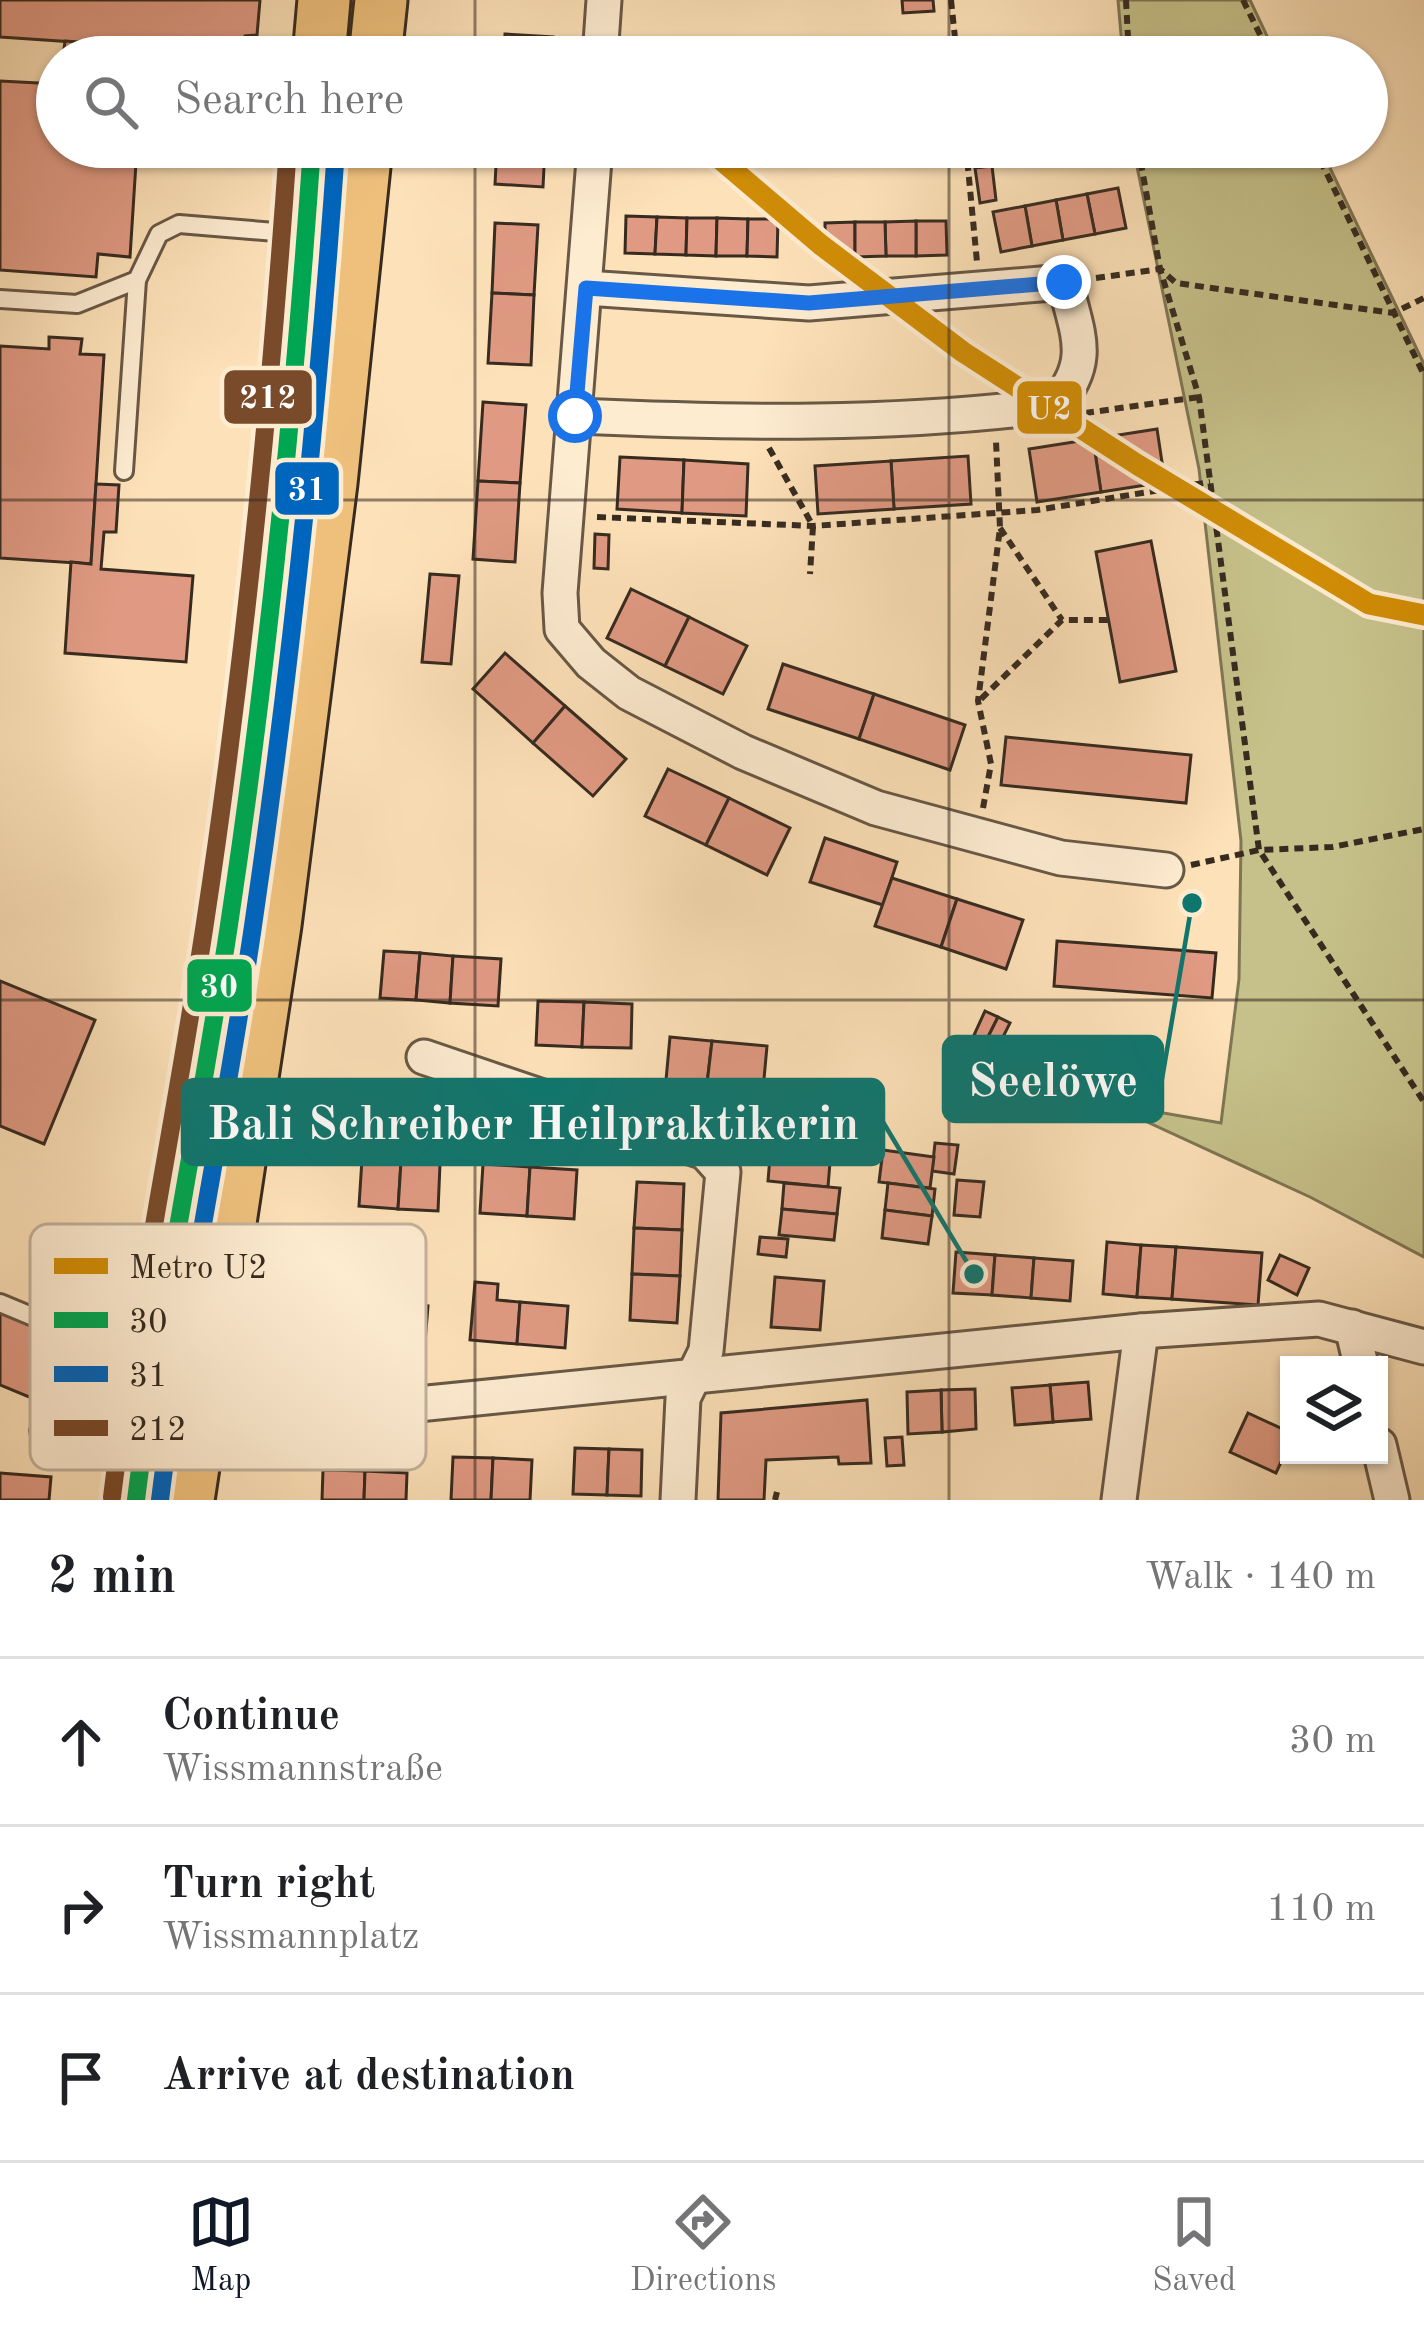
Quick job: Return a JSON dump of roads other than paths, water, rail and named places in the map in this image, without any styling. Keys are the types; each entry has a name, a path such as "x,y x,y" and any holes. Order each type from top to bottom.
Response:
{"main road":[{"path":"321,36 324,0"},
{"path":"377,36 381,0"},
{"path":"278,725 283,490 311,168"},
{"path":"229,1224 258,1048 261,851 278,725 331,483 364,168"},
{"path":"176,1224 217,1003 261,851"},
{"path":"136,1500 140,1470"},
{"path":"188,1500 191,1470"}],"street":[{"path":"601,36 604,0"},
{"path":"594,168 560,593 562,629 591,663 629,692 743,752 876,808 1061,858 1166,870"},
{"path":"575,416 755,424 994,413 1055,405 1074,384 1082,357 1064,282 809,303 586,288"},
{"path":"424,1057 705,1152 723,1172 706,1351 683,1398 678,1500"},
{"path":"426,1403 1141,1331 1318,1318 1424,1348"},
{"path":"1352,1327 1358,1356"},
{"path":"1119,1500 1141,1331"},
{"path":"1383,1464 1392,1500"}],"lane":[{"path":"124,471 137,280 159,234 179,224 307,235"},
{"path":"0,299 77,304 137,280"},
{"path":"0,1303 30,1316"}],"metro line":[{"name":"U2","path":"731,168 821,245 963,352 1138,465 1369,604 1424,615"}],"place":[{"name":"Seelöwe","path":"1192,903"},
{"name":"Bali Schreiber Heilpraktikerin","path":"974,1274"}]}
